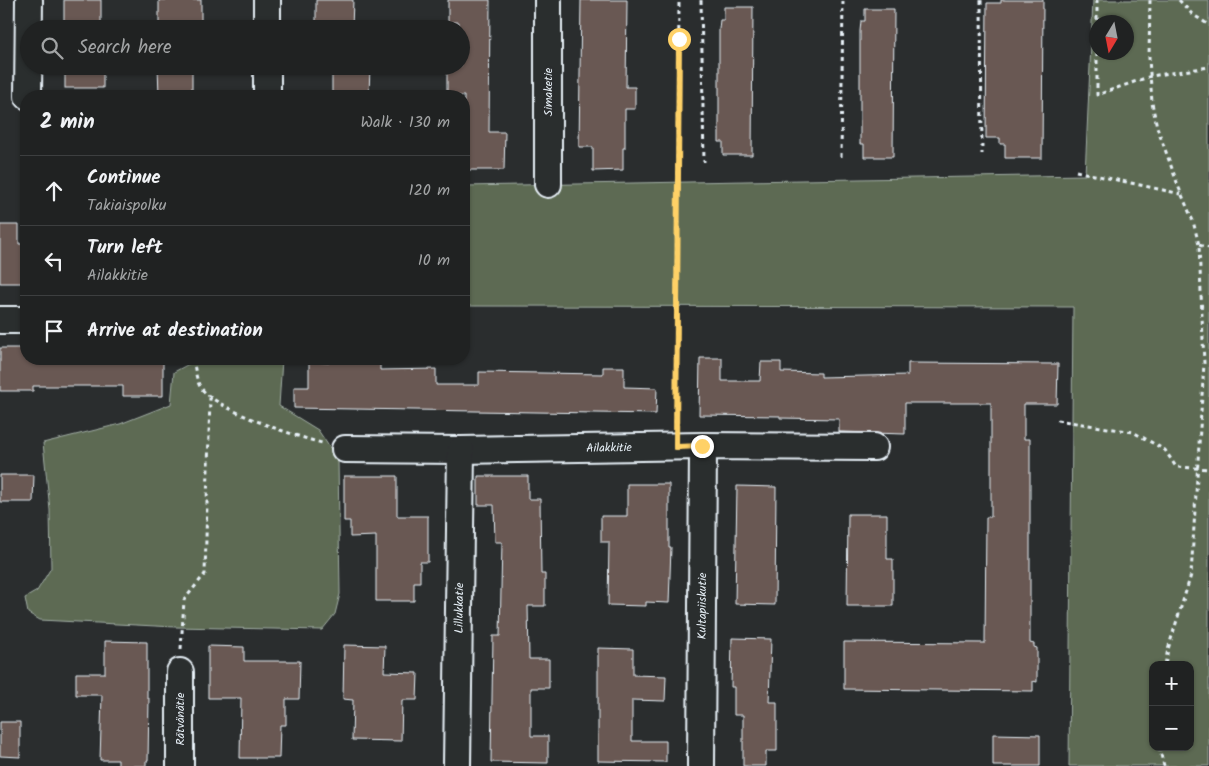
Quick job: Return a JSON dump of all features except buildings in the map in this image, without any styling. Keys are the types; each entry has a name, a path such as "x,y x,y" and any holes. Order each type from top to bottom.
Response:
{"street":[{"path":"29,0 29,20"},
{"path":"267,0 267,20"},
{"name":"Simaketie","path":"548,0 548,184"},
{"path":"28,75 28,90"},
{"path":"267,75 267,90"},
{"path":"0,320 20,320"},
{"name":"Ailakkitie","path":"344,449 461,450 702,446 874,447"},
{"name":"Kultapiiskutie","path":"701,766 702,446"},
{"name":"Lillukkatie","path":"457,766 461,450"},
{"name":"Rätvänätie","path":"180,672 180,766"}],"path":[{"path":"676,447 679,0"},
{"path":"701,0 704,162"},
{"path":"842,158 843,0"},
{"path":"981,0 982,154"},
{"path":"1096,0 1097,15"},
{"path":"1150,0 1149,58 1152,103 1157,127 1199,245 1204,362 1191,576 1166,661"},
{"path":"1179,0 1192,14 1209,25"},
{"path":"1097,60 1097,95 1150,76 1209,66"},
{"path":"1076,170 1181,194"},
{"path":"1199,245 1209,248"},
{"path":"194,365 199,386 210,398 244,415 304,438 344,449"},
{"path":"180,672 184,600 205,574 210,398"},
{"path":"1057,420 1133,432 1165,450 1176,467 1209,468"},
{"path":"1160,751 1164,766"}],"green space":[{"path":"1093,0 1209,0 1209,766 1069,766 1073,307 470,306 470,186 1085,175 1090,60 1134,60 1134,15 1092,15"},
{"path":"187,365 282,365 279,406 318,430 338,460 340,594 335,614 322,630 175,627 40,620 28,613 25,598 37,591 51,568 50,510 43,443 120,424 171,404 174,372"}],"route":[{"path":"679,39 676,447 702,446"}]}
